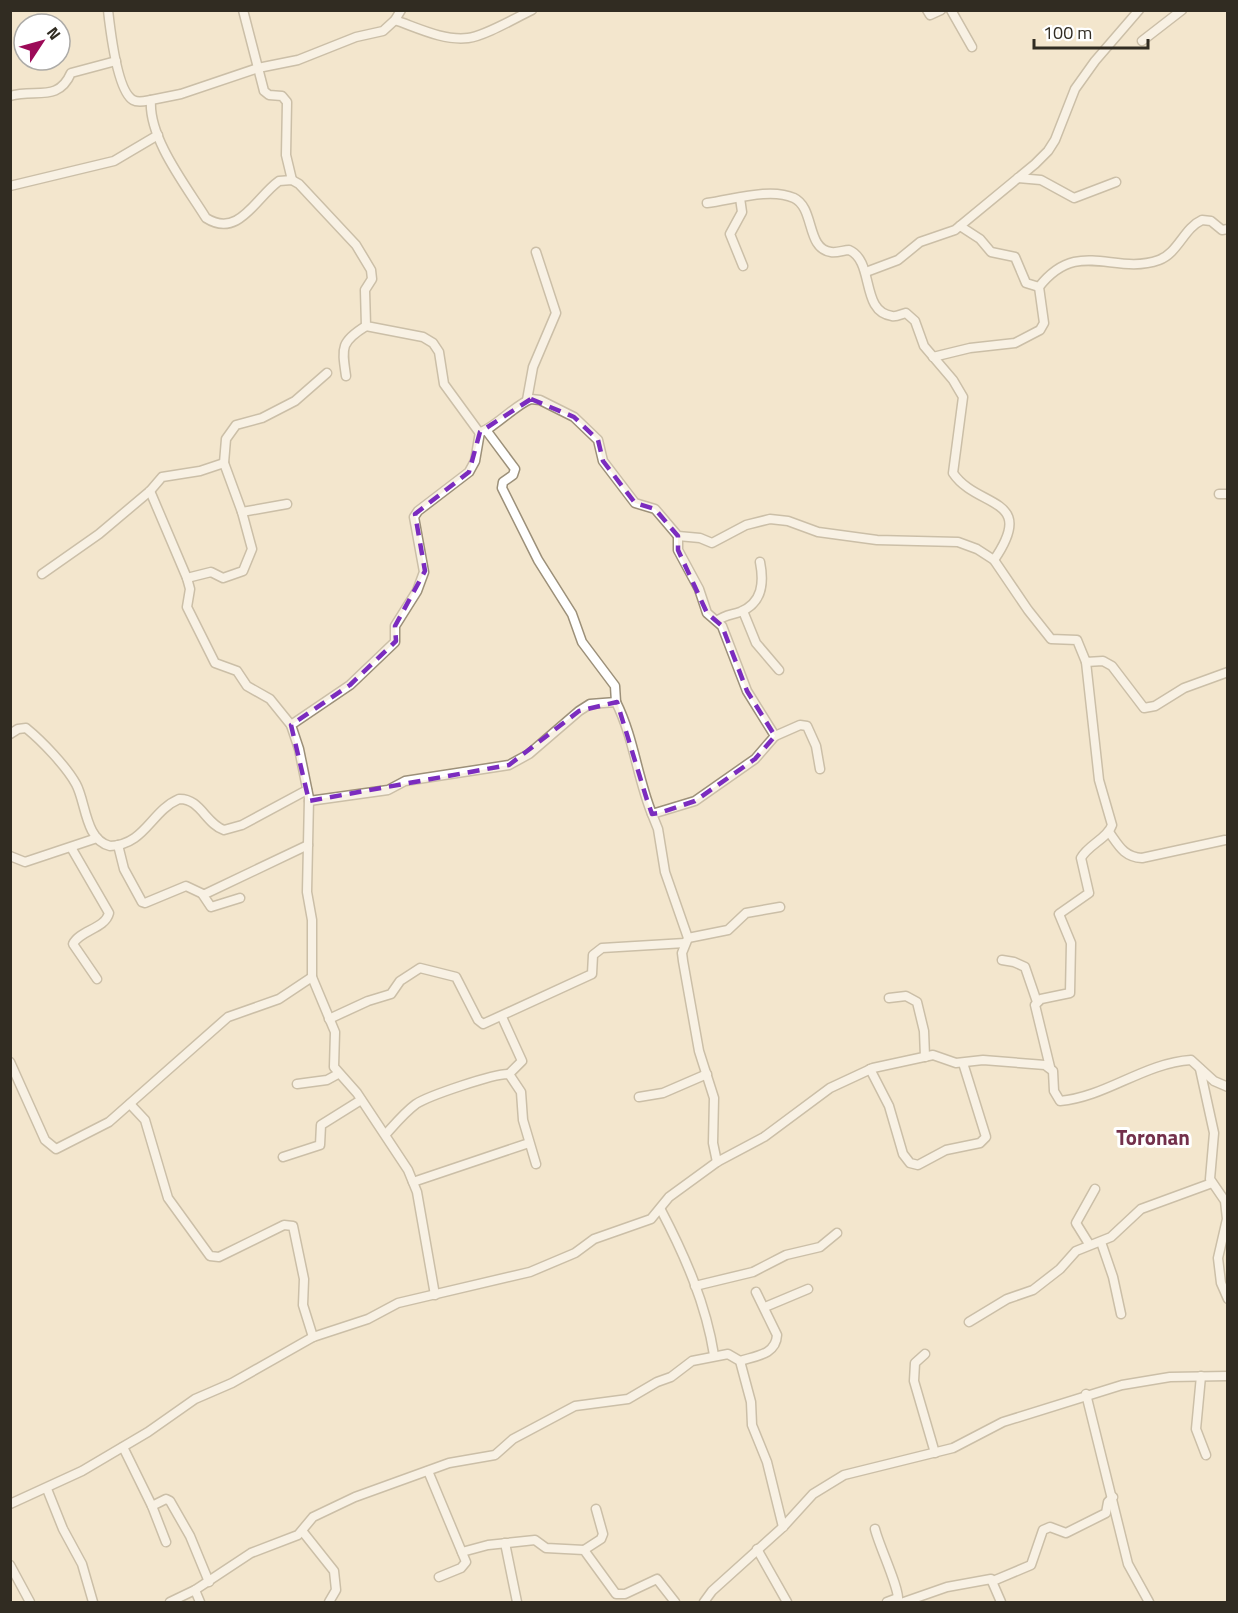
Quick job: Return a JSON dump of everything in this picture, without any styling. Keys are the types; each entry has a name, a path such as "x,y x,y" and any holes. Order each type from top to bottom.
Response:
{"street":[{"path":"108,10 116,61 128,96 136,101 151,100 197,89 258,68 298,60 356,37 383,31 396,20 401,10"},
{"path":"243,10 266,94 282,96 287,102 286,155 292,180 315,198 356,245 371,270 372,279 365,290 366,326"},
{"path":"396,20 431,33 467,38 480,35 532,10"},
{"path":"927,10 930,15 941,10"},
{"path":"951,10 972,47"},
{"path":"866,272 890,264 920,242 943,236 960,226 1048,151 1076,89 1095,61 1139,10"},
{"path":"1142,41 1182,10"},
{"path":"10,96 57,90 66,85 70,73 116,61"},
{"path":"151,100 158,135 177,172 206,218 214,223 231,224 239,220 273,185 279,181 292,180"},
{"path":"10,186 114,161 158,135"},
{"path":"1018,178 1041,180 1053,185 1067,197 1074,198 1116,182"},
{"path":"707,203 766,195 795,198 807,210 814,236 824,249 829,252 849,250 856,253 866,272 871,296 880,310 893,316 906,314 911,316 924,346 953,380 963,398 953,472 960,481 999,506 1010,520 1008,534 994,560"},
{"path":"740,198 742,212 730,234 743,266"},
{"path":"933,357 970,348 1015,344 1040,330 1044,323 1040,287 1053,272 1069,262 1143,263 1162,259 1202,220 1211,220 1222,230 1227,230"},
{"path":"960,226 980,239 992,252 1015,257 1026,283 1040,287"},
{"path":"527,400 533,367 556,314 536,252"},
{"path":"346,376 342,349 350,337 366,326 423,337 434,344 439,352 444,384 515,469 513,475 503,482 502,488 538,560 572,614 577,634 615,686 616,702 631,736 652,814 658,828 665,872 686,940 683,961 699,1051 714,1098 713,1143 717,1162"},
{"path":"187,578 211,572 223,578 243,572 252,549 242,512 224,463 226,439 236,425 262,418 295,401 327,373"},
{"path":"291,725 350,685 395,642 395,626 417,591 424,572 414,517 418,511 469,472 475,461 483,431 527,400 534,398 570,414 598,440 603,460 635,502 655,509 678,536 678,550 699,589 709,616 722,626 747,691 775,736"},
{"path":"42,574 99,534 150,491 162,477 200,471 224,463"},
{"path":"150,491 187,578 190,589 187,607 215,663 237,671 247,686 270,699 291,725 300,749 309,801 307,892 312,920 312,977 337,1040 333,1057 338,1074 362,1100 386,1134 413,1182 435,1295"},
{"path":"242,512 287,504"},
{"path":"678,536 700,538 712,543 746,525 779,520 818,532 871,539 958,542 977,549 994,560 1051,639 1077,640 1086,662 1099,780 1112,825 1109,832 1087,849 1081,858 1089,892 1059,914 1071,943 1070,993 1037,1002"},
{"path":"717,621 743,610 764,584 760,562"},
{"path":"743,610 756,643 779,670"},
{"path":"1086,662 1102,662 1112,666 1144,708 1155,706 1184,688 1227,672"},
{"path":"309,801 388,790 412,780 509,765 529,754 579,711 601,702 616,702"},
{"path":"652,814 694,801 755,759 775,736 800,725 807,726 816,746 820,769"},
{"path":"10,734 18,729 26,728 66,770 77,785 86,815 97,838 105,844 118,846 140,836 165,807 179,799 185,799 197,805 213,825 224,830 242,825 307,790"},
{"path":"1109,832 1123,851 1133,857 1142,858 1225,840"},
{"path":"10,856 25,862 72,849 97,838"},
{"path":"203,894 308,845"},
{"path":"118,846 124,869 142,902 146,903 186,886 203,894 211,907 240,898"},
{"path":"72,849 109,913 105,921 76,938 73,944 97,979"},
{"path":"329,1019 368,1001 391,994 400,981 420,968 456,977 483,1024 592,974 593,955 602,948 686,940 729,930 739,917 753,910 780,908"},
{"path":"1002,960 1020,963 1025,967 1037,1002 1034,1010 1055,1080 1055,1095 1060,1101 1091,1095 1121,1080 1175,1062 1191,1060 1214,1081 1227,1087"},
{"path":"10,1062 40,1130 53,1149 100,1128 228,1017 279,999 312,977"},
{"path":"889,998 906,996 917,1002 924,1031 925,1056"},
{"path":"386,1134 409,1110 426,1099 474,1081 509,1074 522,1060 502,1017"},
{"path":"10,1504 47,1488 123,1448 195,1399 232,1383 313,1337 368,1319 398,1304 530,1272 575,1252 594,1239 643,1222 661,1210 669,1197 717,1162 764,1137 830,1088 870,1069 933,1055 956,1063 982,1060 1050,1067"},
{"path":"870,1069 889,1106 903,1154 914,1165 923,1163 946,1150 975,1145 986,1137 963,1062"},
{"path":"1199,1065 1214,1133 1210,1179 1226,1201 1227,1219 1218,1258 1221,1283 1227,1299"},
{"path":"297,1084 327,1080 338,1074"},
{"path":"509,1074 521,1092 521,1110 537,1164"},
{"path":"639,1098 663,1093 707,1074"},
{"path":"283,1158 320,1145 321,1125 362,1100"},
{"path":"130,1104 145,1120 168,1198 210,1256 219,1257 284,1225 293,1226 304,1279 303,1305 313,1337"},
{"path":"413,1182 529,1143"},
{"path":"969,1322 1007,1299 1034,1290 1060,1269 1076,1251 1111,1237 1141,1209 1212,1183"},
{"path":"1089,1244 1076,1223 1095,1189"},
{"path":"661,1210 681,1248 709,1321 714,1355"},
{"path":"695,1286 753,1272 786,1255 820,1247 837,1233"},
{"path":"1101,1242 1113,1277 1121,1314"},
{"path":"765,1307 808,1289"},
{"path":"740,1361 775,1348 777,1335 756,1292"},
{"path":"170,1602 209,1582 251,1553 292,1539 303,1532 313,1517 356,1497 458,1461 495,1455 513,1439 575,1406 628,1399 677,1374 692,1361 714,1355 728,1354 740,1361 751,1402 752,1425 767,1462 783,1527"},
{"path":"925,1354 915,1363 914,1381 935,1453"},
{"path":"1201,1376 1196,1430 1206,1455"},
{"path":"704,1602 757,1549 783,1527 813,1494 844,1475 935,1453 963,1443 1003,1422 1086,1395 1147,1380 1227,1376"},
{"path":"1086,1395 1128,1564 1149,1602"},
{"path":"123,1448 152,1506 166,1542"},
{"path":"428,1471 466,1562 464,1566 439,1577"},
{"path":"47,1488 63,1529 78,1554 93,1602"},
{"path":"887,1602 895,1599 900,1602 946,1587 993,1581 1031,1565 1040,1533 1046,1528 1066,1533 1077,1525 1099,1518 1106,1513 1108,1502 1113,1497"},
{"path":"152,1506 166,1500 170,1501 190,1536 209,1582"},
{"path":"462,1552 505,1543 535,1540 546,1548 584,1550 602,1539 603,1534 596,1509"},
{"path":"875,1529 879,1550 898,1589 900,1602"},
{"path":"303,1532 334,1571 336,1590 329,1602"},
{"path":"505,1543 517,1602"},
{"path":"757,1549 787,1602"},
{"path":"584,1550 616,1594 625,1594 657,1579 675,1602"},
{"path":"10,1565 30,1602"},
{"path":"993,1581 1001,1602"},
{"path":"195,1590 200,1602"}],"highlighted area":[{"path":"531,399 574,417 598,440 603,461 635,503 655,509 678,536 678,550 707,613 722,626 747,691 775,736 755,759 695,801 652,814 617,702 579,711 509,765 309,801 291,725 350,685 396,641 395,626 425,571 415,514 469,472 480,432"}],"district":[{"name":"Toronan","path":"1153,1138"}]}
